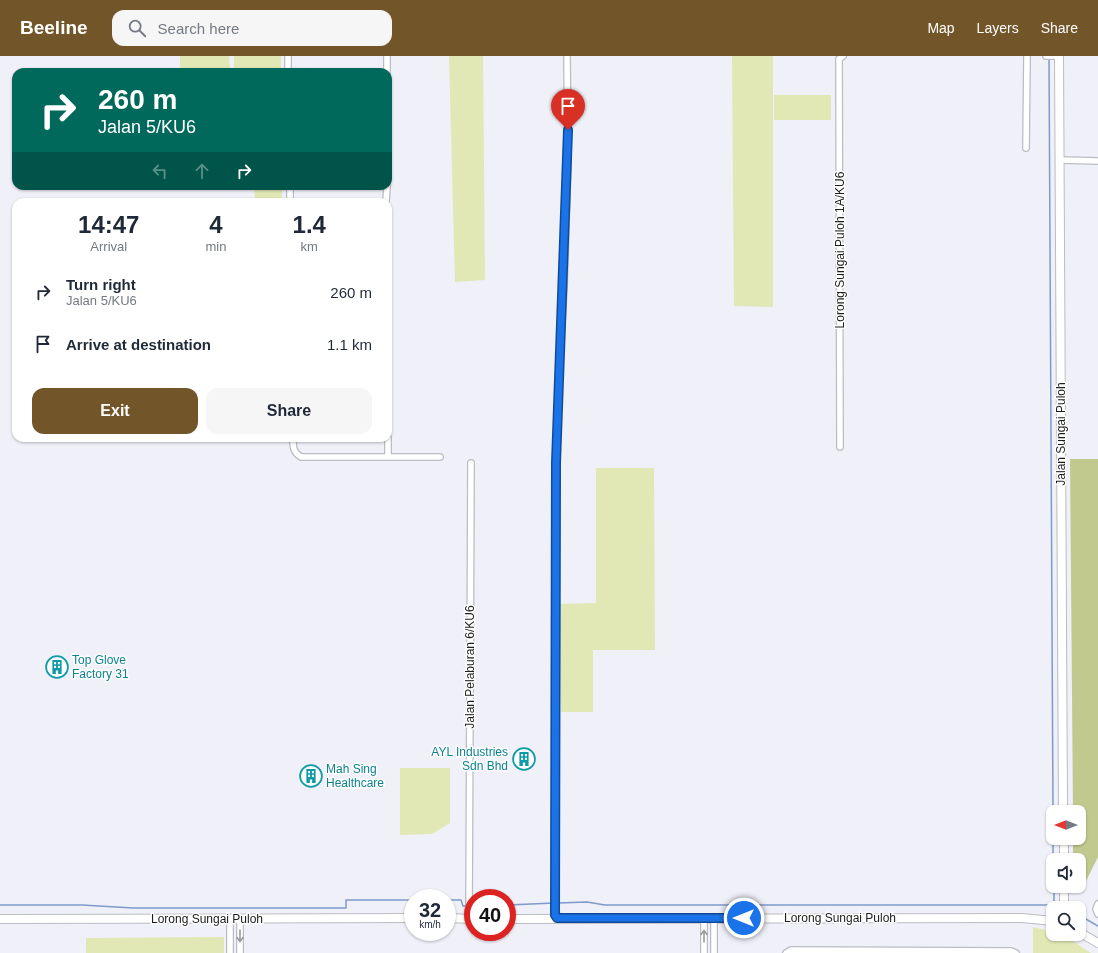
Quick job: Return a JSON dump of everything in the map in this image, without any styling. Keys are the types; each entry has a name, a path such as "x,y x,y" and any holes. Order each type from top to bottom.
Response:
{"street":[{"path":"288,56 288,68"},
{"path":"387,68 388,56"},
{"path":"556,917 556,489 558,392 564,286 568,160 568,56"},
{"name":"Lorong Sungai Puloh 1A/KU6","path":"840,447 839,59 843,56"},
{"path":"1026,148 1027,56"},
{"path":"1046,56 1059,56"},
{"name":"Jalan Sungai Puloh","path":"1059,56 1064,805"},
{"path":"1060,160 1098,161"},
{"path":"293,442 293,449 296,454 301,456 440,457"},
{"path":"388,442 388,457"},
{"name":"Jalan Pelaburan 6/KU6","path":"470,889 471,463"},
{"path":"1098,904 1096,909 1098,914"},
{"name":"Lorong Sungai Puloh","path":"516,919 556,917 1022,918 1046,920"},
{"name":"Lorong Sungai Puloh","path":"0,919 404,918"},
{"path":"704,918 704,953"},
{"path":"714,918 714,953"},
{"path":"230,919 230,953"},
{"path":"240,919 240,953"},
{"path":"1086,936 1098,943"},
{"path":"786,953 790,950 1011,951 1016,953"}],"green space":[{"path":"180,56 229,56 230,68 180,68"},
{"path":"234,56 281,56 281,68 234,68"},
{"path":"449,56 483,56 485,280 455,282"},
{"path":"732,56 773,56 773,307 734,306"},
{"path":"774,95 831,95 831,120 774,120"},
{"path":"254,190 282,190 282,198 255,198"},
{"path":"1070,459 1098,459 1098,857 1086,881 1086,853 1073,853 1073,845 1086,845 1086,805 1073,805"},
{"path":"596,468 654,468 655,650 593,650 593,712 561,712 559,604 596,603"},
{"path":"400,768 450,768 450,823 432,834 400,835"},
{"path":"1033,927 1046,930 1046,941 1073,941 1091,953 1033,953"},
{"path":"224,937 224,953 86,953 86,938"}],"waterway":[{"path":"1049,58 1053,805"},
{"path":"1053,845 1053,853"},
{"path":"1054,893 1054,901"},
{"path":"0,905 82,905 133,908 346,908 346,900 404,900"},
{"path":"456,900 461,900 464,906"},
{"path":"558,903 587,902 605,905 1046,905"},
{"path":"516,905 554,903"},
{"path":"1086,919 1098,926"}],"place":[{"name":"Top Glove Factory 31","path":"57,667"},
{"name":"AYL Industries Sdn Bhd","path":"524,759"},
{"name":"Mah Sing Healthcare","path":"311,776"}],"route":[{"path":"568,130 564,286 562,298 556,463 555,915 557,918 744,918"}]}
